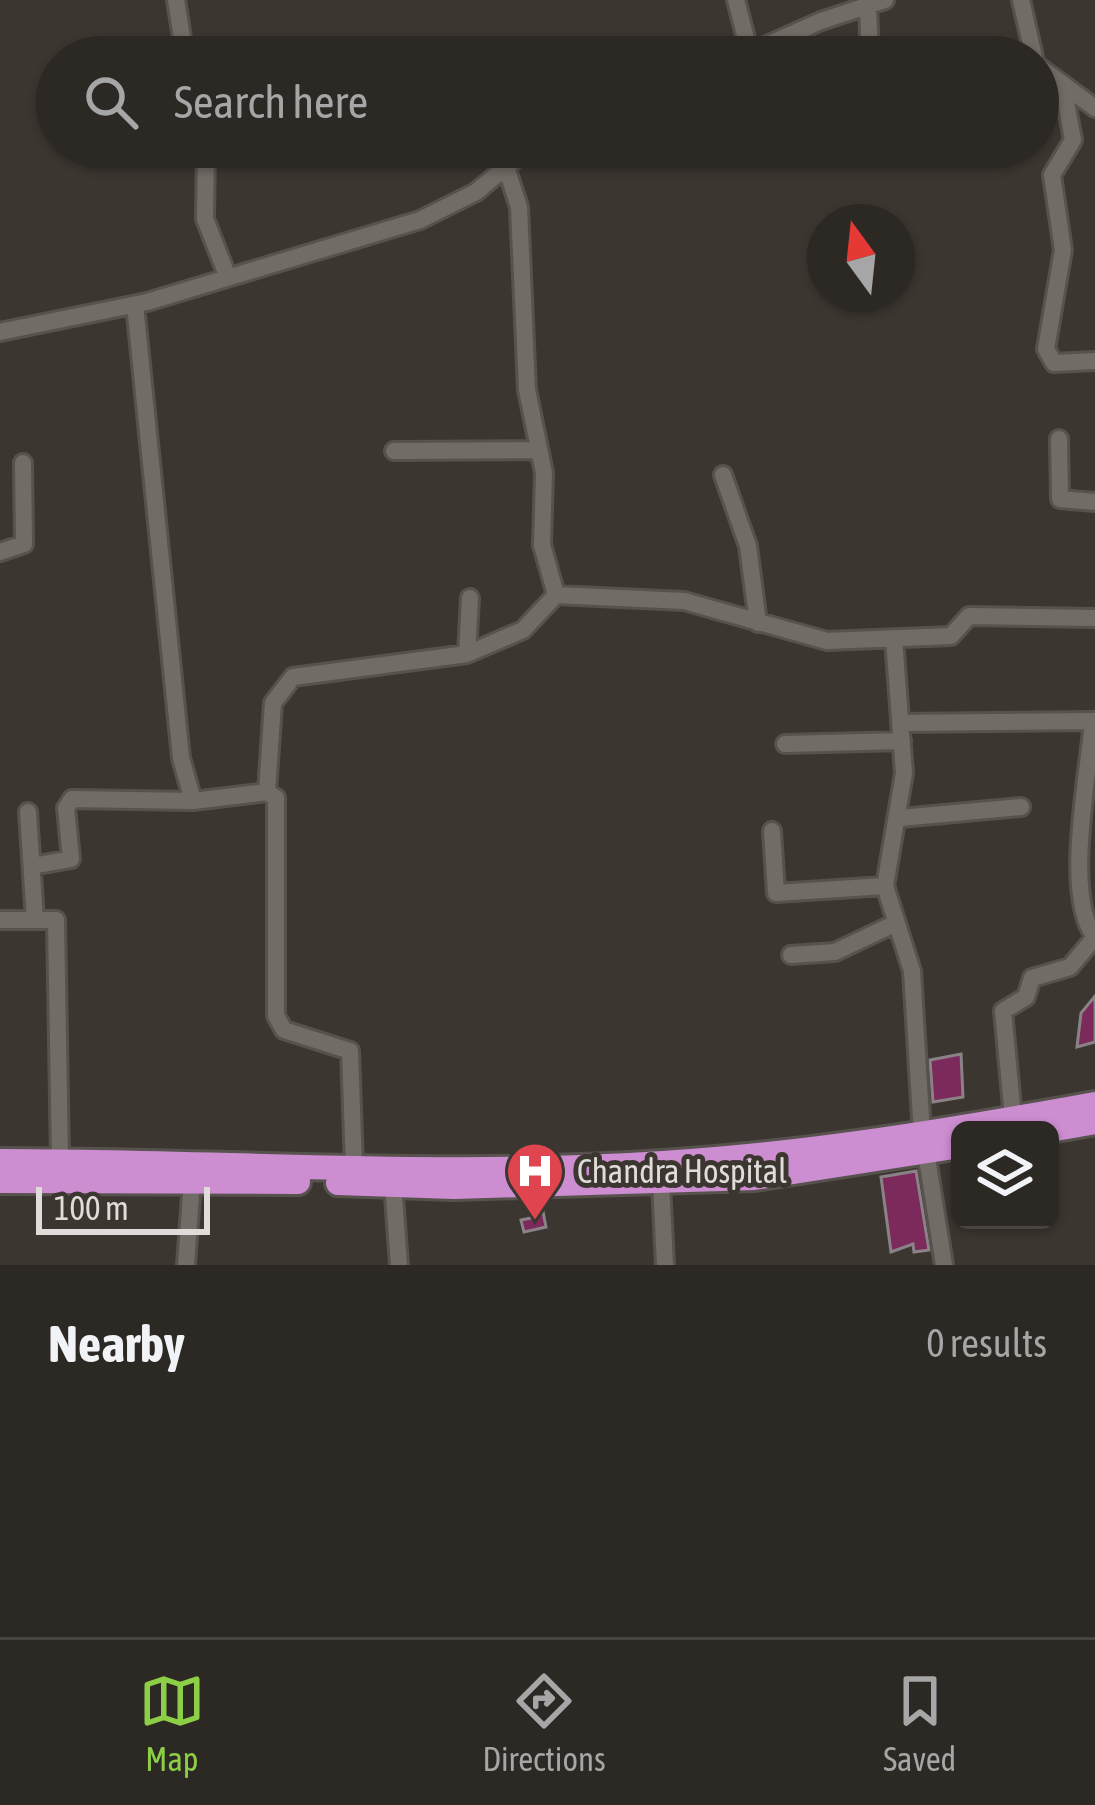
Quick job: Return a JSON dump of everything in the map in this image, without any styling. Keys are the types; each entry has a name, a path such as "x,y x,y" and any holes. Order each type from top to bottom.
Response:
{"highway":[{"path":"0,1181 661,1183 754,1178 924,1143 1013,1117 1095,1104"},
{"path":"1059,1128 1095,1122"},
{"path":"0,1162 354,1167 660,1164 924,1143 951,1145"}],"street":[{"path":"176,0 182,36"},
{"path":"736,0 742,36"},
{"path":"1021,0 1029,36"},
{"path":"791,36 876,3 872,36"},
{"path":"1059,83 1095,108"},
{"path":"1059,163 1073,140 1063,86"},
{"path":"206,168 205,219 226,275"},
{"path":"0,332 135,305 420,220 476,192 505,168"},
{"path":"506,168 519,207 526,390 544,473 542,545 556,595"},
{"path":"1056,168 1052,175 1064,250 1045,337 1054,363 1095,361"},
{"path":"135,305 181,758 193,801"},
{"path":"1059,440 1060,499 1095,502"},
{"path":"394,451 538,450"},
{"path":"0,552 24,544 23,464"},
{"path":"723,475 748,546 758,622"},
{"path":"267,792 273,703 293,677 467,653 523,630 556,595 684,601 827,641 951,636 969,616 1095,618"},
{"path":"467,653 470,598"},
{"path":"894,639 901,732 900,818 886,886 912,971 924,1143 944,1265"},
{"path":"785,744 1094,721 1086,921 1095,937 1076,963 1032,978 1026,998 1004,1011 1013,1117"},
{"path":"32,866 71,860 66,808 72,799 193,801 267,792 276,798 276,1016 284,1030 350,1051 354,1167"},
{"path":"900,818 1022,807"},
{"path":"28,812 35,920"},
{"path":"772,831 776,893 886,886"},
{"path":"0,920 56,920 60,1160"},
{"path":"791,955 835,952 894,924"},
{"path":"186,1265 192,1181"},
{"path":"393,1183 399,1265"},
{"path":"661,1183 665,1265"}],"building":[{"path":"1095,996 1095,1042 1077,1047 1081,1013"},
{"path":"961,1054 963,1097 933,1102 930,1060"},
{"path":"916,1171 929,1250 914,1252 913,1244 891,1252 881,1177"},
{"path":"541,1201 546,1227 524,1232 521,1220 531,1218 528,1203"}],"place":[{"name":"Chandra Hospital","path":"535,1222"}]}
